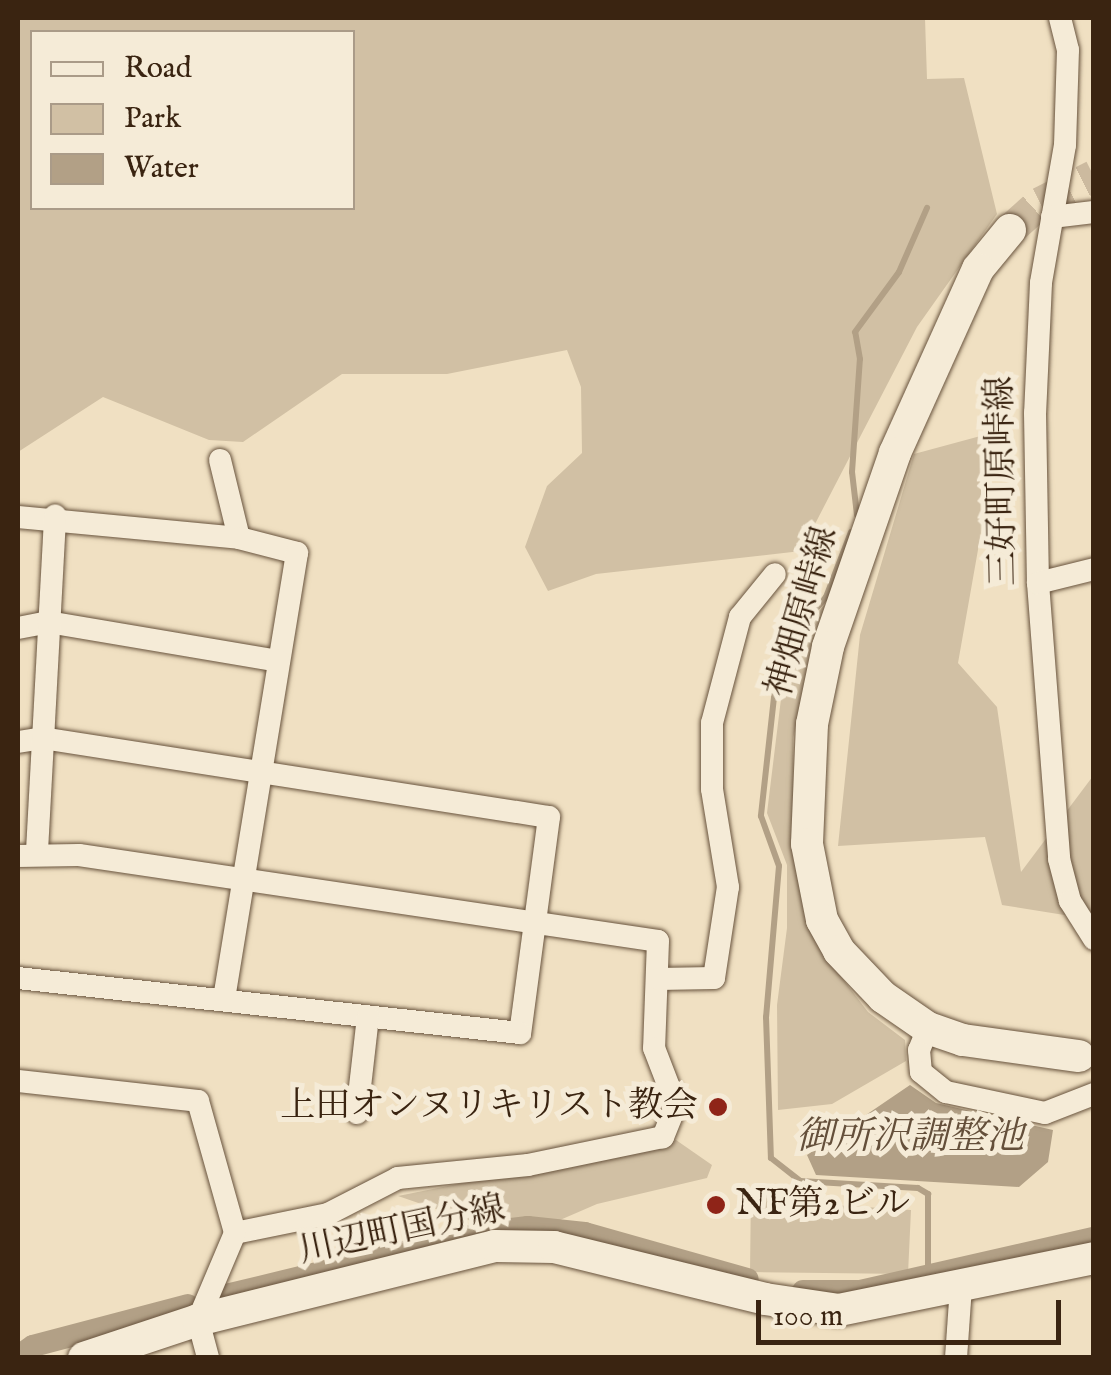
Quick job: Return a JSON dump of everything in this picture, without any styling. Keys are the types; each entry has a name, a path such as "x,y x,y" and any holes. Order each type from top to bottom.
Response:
{"street":[{"name":"三好町原峠線","path":"1060,18 1068,50 1066,126 1041,283 1034,413 1038,583 1059,859 1070,901 1094,939"},
{"path":"1052,218 1094,212"},
{"name":"神畑原峠線","path":"1010,230 978,269 895,452 828,647 812,724 806,844 822,920 868,983 928,1028 1079,1056"},
{"path":"220,460 239,538"},
{"path":"18,516 54,516 239,538 296,553 224,1000"},
{"path":"54,516 42,738 28,854 658,941 654,1048 676,1105 664,1137 528,1165 398,1178 328,1214 235,1233"},
{"path":"1038,583 1094,569"},
{"path":"658,980 714,978 728,887 712,790 712,723 740,617 775,574"},
{"path":"18,628 48,622 279,661"},
{"path":"18,742 42,738 549,818 520,1033 18,978"},
{"path":"357,1113 368,1017"},
{"path":"928,1028 921,1072 946,1092 1045,1113 1094,1094"},
{"path":"18,1082 198,1102 235,1233 198,1320 208,1358"},
{"name":"川辺町国分線","path":"84,1358 198,1320 495,1246 528,1244 815,1309 862,1308 1094,1258"},
{"path":"956,1358 960,1286"}],"green space":[{"path":"18,18 925,18 927,79 964,78 997,214 917,327 801,551 596,574 548,591 525,547 547,486 582,453 581,387 567,350 447,374 342,374 243,442 209,440 103,397 18,452"},
{"path":"999,431 958,663 997,707 1021,872 1093,776 1093,927 1083,918 1002,905 985,837 838,846 860,635 914,454"},
{"path":"825,604 793,738 794,819 832,965 868,1012 905,1040 906,1061 832,1104 778,1110 777,1005 787,928 787,865 767,813 787,650"},
{"path":"676,1140 712,1165 707,1178 597,1204 560,1220 471,1221 398,1196"},
{"path":"751,1190 803,1203 911,1210 908,1274 750,1272"}],"water":[{"name":"御所沢調整池","path":"910,1085 936,1103 1053,1130 1048,1162 1019,1187 816,1175 807,1155"}],"waterway":[{"path":"857,515 852,472 860,359 855,332 899,272 927,208"},
{"path":"851,532 826,597 779,652 761,816 779,866 766,1017 771,1158 800,1181 918,1188 928,1194 928,1275"},
{"path":"226,1295 486,1232 528,1227 585,1233 748,1279"},
{"path":"803,1291 860,1291 1094,1238"},
{"path":"18,1356 33,1346 188,1305"}],"tunnel":[{"path":"1010,230 1040,203 1094,176"}],"place":[{"name":"上田オンヌリキリスト教会","path":"718,1107"},
{"name":"NF第2ビル","path":"716,1205"}]}
